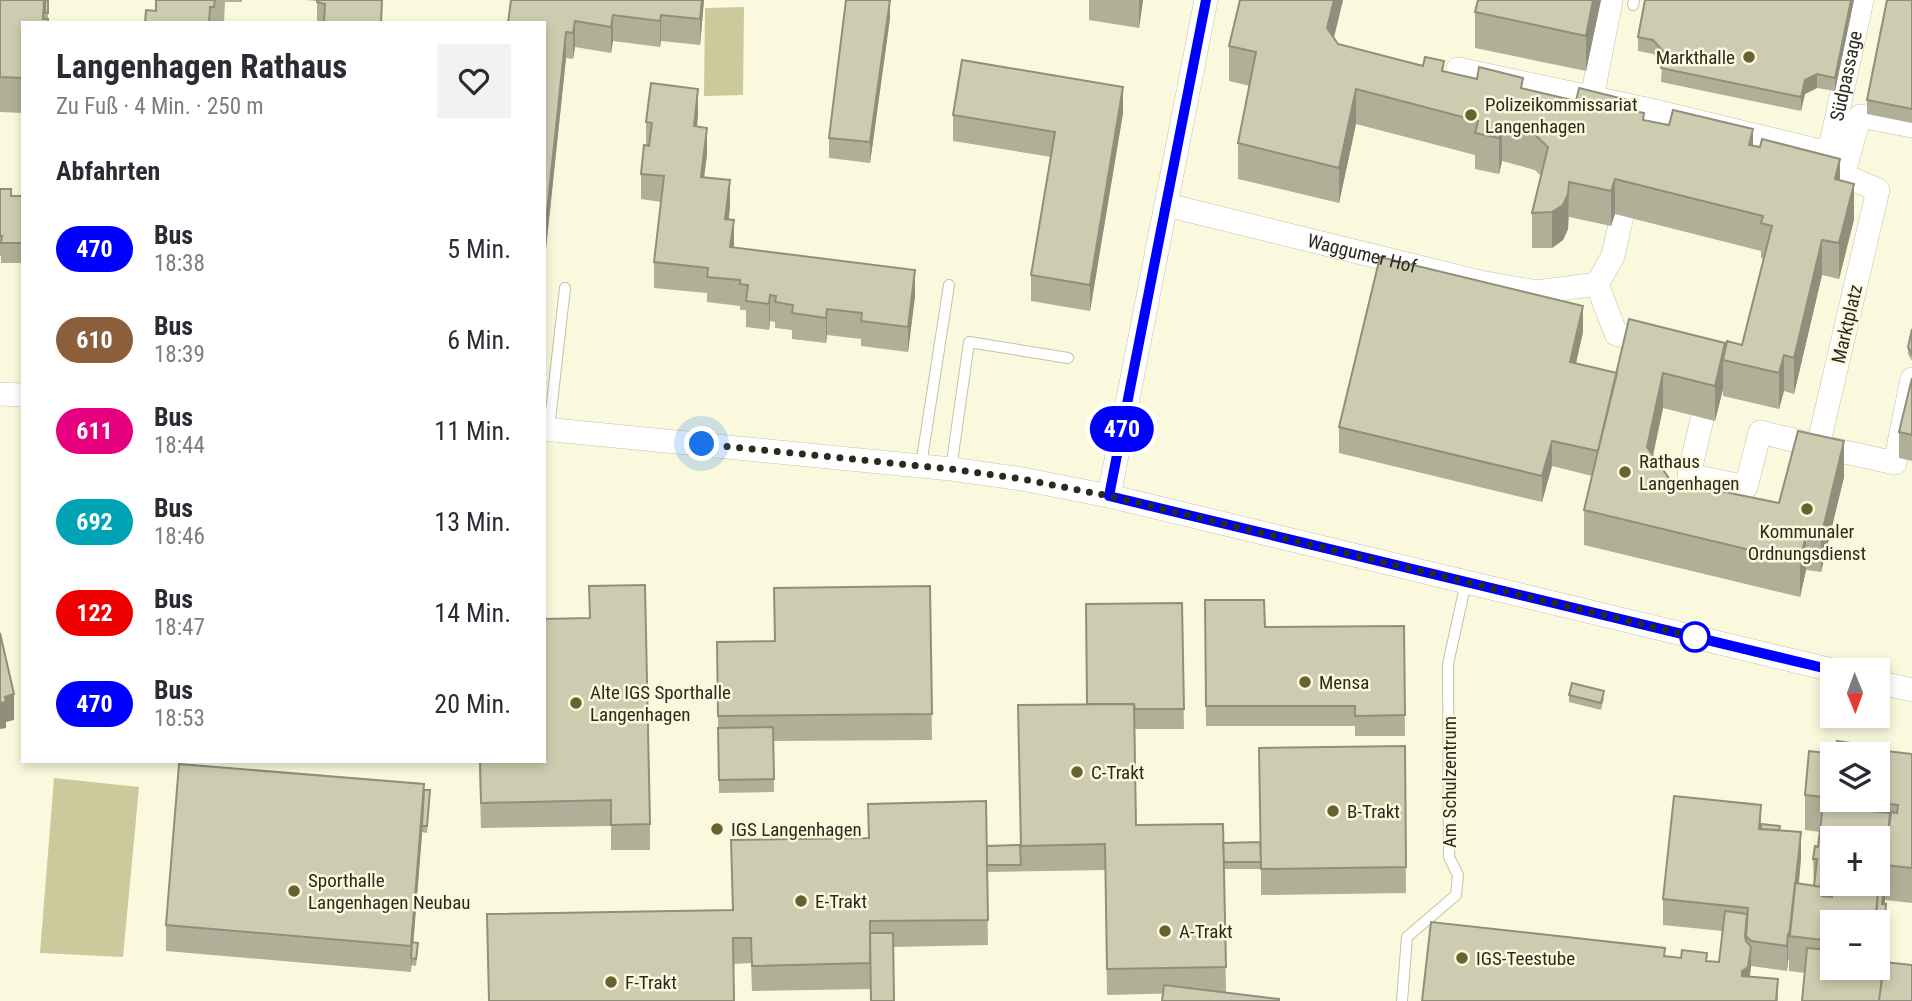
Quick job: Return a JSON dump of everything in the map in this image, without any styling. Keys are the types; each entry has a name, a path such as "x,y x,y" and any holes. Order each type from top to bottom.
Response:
{"street":[{"path":"1109,496 1206,0"},
{"name":"Südpassage","path":"1829,153 1862,0"},
{"path":"1592,98 1626,2"},
{"path":"1458,69 1646,109 1829,153 1843,175"},
{"path":"1640,136 1646,109"},
{"path":"1843,175 1860,116 1912,126"},
{"path":"1634,162 1613,256 1597,284 1616,334 1679,350"},
{"name":"Marktplatz","path":"1818,446 1878,190 1843,175"},
{"name":"Waggumer Hof","path":"1167,205 1480,282 1537,292 1597,284"},
{"path":"1702,419 1689,475 1746,487 1760,432 1895,463 1912,379"},
{"path":"0,394 21,395"},
{"path":"547,429 921,465 1022,479 1109,496 1820,667"},
{"path":"1890,684 1912,690"}],"lane":[{"path":"921,465 948,285"},
{"path":"547,429 565,288"},
{"path":"951,469 969,342 1068,358"},
{"name":"Am Schulzentrum","path":"1402,1001 1408,937 1456,895 1458,875 1449,856 1448,664 1466,582"}],"shaded area":[{"path":"744,7 743,95 704,96 705,8"},
{"path":"54,778 139,787 123,957 40,953"}],"building":[{"path":"0,0 44,0 43,19 48,21 21,21 21,78 0,77"},
{"path":"45,0 48,1 48,13 45,13"},
{"path":"156,0 215,0 214,7 210,7 209,21 145,21 146,10 156,11"},
{"path":"382,0 381,21 324,21 325,4 317,2"},
{"path":"511,0 702,0 700,19 661,15 660,21 613,15 611,27 575,21 573,33 566,32 546,222 546,21 508,21"},
{"path":"846,0 890,0 870,142 829,138"},
{"path":"1240,0 1334,0 1327,28 1338,44 1423,66 1425,57 1444,61 1442,71 1477,79 1479,67 1523,78 1521,88 1576,101 1579,88 1636,102 1635,111 1644,113 1643,120 1669,125 1673,110 1753,129 1749,145 1760,147 1762,139 1840,159 1835,179 1854,184 1839,243 1822,240 1794,358 1784,355 1779,373 1723,360 1727,341 1742,345 1772,226 1761,223 1763,216 1615,179 1611,191 1569,182 1563,205 1552,212 1532,213 1548,147 1535,135 1502,126 1499,138 1475,133 1478,121 1356,89 1339,168 1238,143 1256,52 1229,46"},
{"path":"1478,0 1593,0 1586,36 1475,12"},
{"name":"Markthalle","path":"1645,0 1851,0 1835,78 1817,74 1805,80 1801,97 1661,68 1664,52 1653,40 1638,37"},
{"path":"1887,0 1912,0 1912,109 1867,100"},
{"path":"962,60 1123,87 1090,285 1031,275 1055,132 953,115"},
{"path":"651,83 698,89 694,126 707,128 701,177 730,180 725,219 734,220 730,247 915,270 908,327 861,321 862,313 827,309 826,318 792,313 793,305 775,302 776,296 770,295 769,304 746,301 748,285 740,284 740,280 707,277 708,268 654,262 664,176 641,174 644,145 649,146 652,123 646,122"},
{"path":"0,189 11,189 11,196 21,196 21,243 1,243"},
{"path":"1380,257 1583,306 1570,362 1617,373 1598,451 1552,441 1542,476 1339,427"},
{"path":"1629,319 1725,343 1715,386 1663,373 1647,447 1671,481 1779,503 1798,431 1844,441 1821,537 1806,535 1800,562 1584,510"},
{"path":"1912,329 1912,354 1908,347"},
{"path":"1912,378 1912,435 1899,432"},
{"path":"645,585 650,824 611,825 611,800 481,803 480,763 546,763 546,619 590,618 589,586"},
{"path":"930,586 932,714 718,716 717,642 775,641 774,588"},
{"name":"Mensa","path":"1205,600 1264,600 1265,627 1404,626 1405,715 1355,716 1355,706 1206,706"},
{"path":"1182,603 1184,709 1135,709 1134,704 1087,704 1086,604"},
{"path":"0,633 14,694 5,697 6,702 0,703"},
{"path":"1572,683 1604,691 1601,703 1569,695"},
{"path":"1134,704 1136,825 1223,824 1226,967 1107,969 1105,844 1021,846 1018,705"},
{"path":"773,727 774,779 719,780 718,728"},
{"name":"B-Trakt","path":"1405,746 1406,867 1261,869 1259,748"},
{"path":"1809,751 1820,752 1820,797 1805,795"},
{"path":"1890,752 1912,754 1912,868 1890,866 1891,812 1897,813 1898,805 1890,804"},
{"name":"Sporthalle Langenhagen Neubau","path":"179,764 424,784 411,946 166,925"},
{"path":"424,790 430,790 427,826 422,826"},
{"path":"1674,796 1761,805 1759,829 1801,832 1787,946 1751,941 1746,936 1748,908 1663,899"},
{"path":"986,801 988,920 870,921 870,963 752,966 751,938 733,938 734,1001 489,1001 487,914 733,910 731,840 869,838 868,804"},
{"path":"1822,812 1890,813 1889,826 1821,826"},
{"path":"1761,824 1780,826 1779,830 1761,829"},
{"path":"1820,831 1820,887 1814,886 1817,859 1813,859 1815,846 1818,847"},
{"path":"1260,842 1261,862 1224,862 1223,843"},
{"path":"1020,845 1021,865 987,865 987,846"},
{"path":"1795,883 1820,887 1820,896 1878,896 1876,910 1820,910 1820,940 1789,936"},
{"path":"1878,896 1883,896 1882,904 1886,904 1886,910 1877,910"},
{"path":"1725,911 1747,914 1745,936 1751,947 1748,967 1742,971 1742,976 1778,979 1776,1001 1422,1001 1431,922 1665,948 1664,956 1681,958 1682,950 1707,953 1706,961 1719,962"},
{"path":"870,933 893,933 894,1001 871,1001"},
{"path":"412,942 418,943 416,959 411,958"},
{"path":"1807,948 1820,949 1820,980 1882,980 1879,1001 1802,1001"},
{"path":"1890,963 1912,965 1912,1001 1879,1001 1882,980 1890,980"},
{"path":"1164,985 1279,999 1279,1001 1162,1001"}],"bus line":[{"name":"470","path":"1206,0 1109,496 1820,667"}],"place":[{"name":"Markthalle","path":"1749,57"},
{"name":"Polizeikommissariat Langenhagen","path":"1471,115"},
{"name":"Rathaus Langenhagen","path":"1625,472"},
{"name":"Kommunaler Ordnungsdienst","path":"1807,509"},
{"name":"Mensa","path":"1305,682"},
{"name":"Alte IGS Sporthalle Langenhagen","path":"576,703"},
{"name":"C-Trakt","path":"1077,772"},
{"name":"B-Trakt","path":"1333,811"},
{"name":"IGS Langenhagen","path":"717,829"},
{"name":"Sporthalle Langenhagen Neubau","path":"294,891"},
{"name":"E-Trakt","path":"801,901"},
{"name":"A-Trakt","path":"1165,931"},
{"name":"IGS-Teestube","path":"1462,958"},
{"name":"F-Trakt","path":"611,982"}],"route":[{"path":"702,444 921,465 1044,483 1109,496 1695,637"}]}
